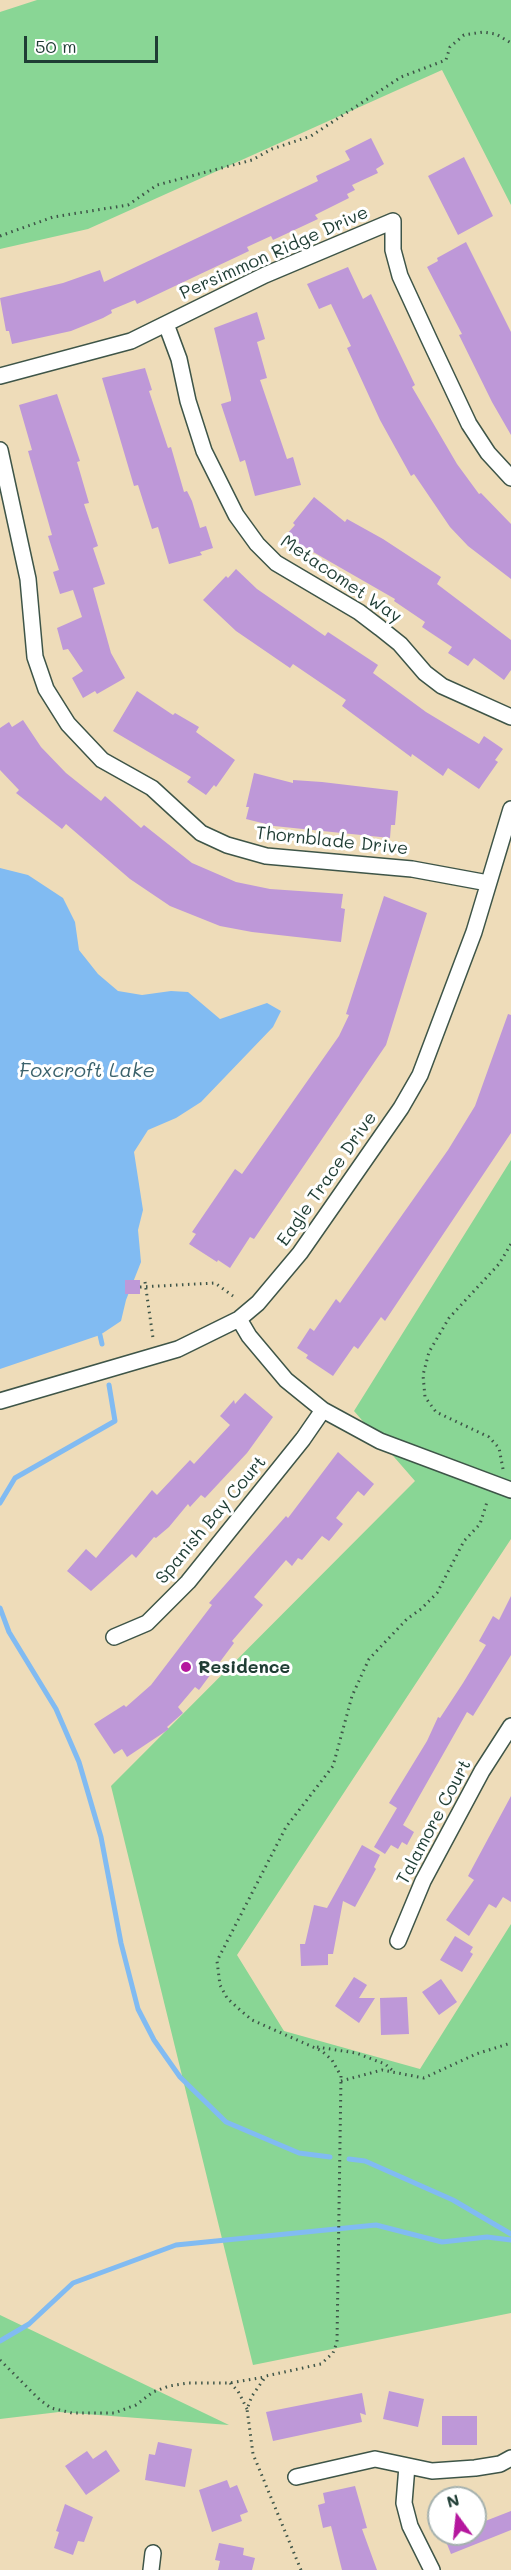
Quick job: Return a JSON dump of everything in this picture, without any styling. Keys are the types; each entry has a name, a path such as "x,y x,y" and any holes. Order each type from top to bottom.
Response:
{"street":[{"name":"Persimmon Ridge Drive","path":"0,376 100,351 166,324 265,275 393,221 393,250 400,276 470,424 488,453 511,478"},
{"name":"Metacomet Way","path":"166,324 179,359 188,401 204,451 236,515 257,544 276,562 359,612 380,628 400,644 425,673 442,686 511,717"},
{"name":"Thornblade Drive","path":"0,450 28,579 34,657 46,689 68,723 102,760 152,788 201,833 227,845 266,856 412,869 488,882"},
{"name":"Eagle Trace Drive","path":"0,1401 178,1349 239,1319 258,1303 300,1253 401,1108 420,1076 474,932 511,809"},
{"path":"239,1319 249,1336 286,1380 323,1410 380,1442 511,1490"},
{"name":"Spanish Bay Court","path":"114,1637 147,1623 188,1582 303,1439 323,1410"},
{"name":"Talamore Court","path":"398,1941 423,1881 482,1771 511,1726"},
{"path":"296,2477 375,2459 432,2471 452,2471 500,2464 511,2458"},
{"path":"407,2466 404,2503 410,2526 432,2570"},
{"path":"152,2570 153,2553"}],"path":[{"path":"0,236 52,217 128,205 157,185 252,160 272,149 310,136 401,77 446,60 450,47 464,35 483,32 496,34 511,43"},
{"path":"503,1469 499,1448 489,1437 436,1412 425,1397 423,1375 429,1352 449,1318 499,1264 511,1244"},
{"path":"145,1282 153,1338"},
{"path":"140,1287 215,1283 233,1296"},
{"path":"0,2361 51,2408 72,2413 114,2413 169,2386 188,2383 230,2383 266,2376 321,2364 333,2353 338,2330 341,2081 332,2060 313,2047 252,2020 227,1998 220,1985 218,1961 286,1827 333,1766 352,1696 369,1659 407,1618 421,1610 437,1593 464,1541 480,1524 487,1502"},
{"path":"341,2081 382,2070 424,2078 476,2054 511,2043"},
{"path":"313,2047 356,2053 385,2064 394,2072"},
{"path":"247,2409 252,2396 266,2376"},
{"path":"230,2383 238,2391 247,2409 254,2454 301,2570"}],"green space":[{"path":"37,0 511,0 511,205 442,70 88,229 0,249 0,12"},
{"path":"511,1160 511,1539 237,1955 284,2031 420,2069 511,1924 511,2313 253,2365 111,1786 415,1481 354,1411"},
{"path":"0,2315 229,2425 59,2412 0,2419"}],"water":[{"name":"Foxcroft Lake","path":"0,868 28,875 63,898 75,922 79,950 98,974 118,991 142,995 171,991 188,992 220,1019 267,1003 281,1011 273,1027 201,1102 176,1118 148,1130 134,1152 143,1210 138,1230 141,1262 126,1300 121,1321 100,1335 0,1369"}],"building":[{"path":"371,138 384,164 376,169 378,173 352,185 355,190 347,194 349,198 315,215 318,219 273,240 271,236 247,247 249,251 137,304 135,300 111,310 112,313 103,318 71,331 12,344 9,331 6,331 0,298 63,283 100,270 104,282 318,181 316,176 350,160 345,151"},
{"path":"464,157 493,216 458,235 428,176"},
{"path":"466,242 511,332 511,435 492,402 459,335 462,334 427,267 438,261 437,258"},
{"path":"348,267 363,299 371,294 415,385 412,387 457,464 479,494 481,493 511,524 511,579 468,546 450,527 414,474 411,476 380,420 347,348 351,346 331,304 319,309 307,284"},
{"path":"257,312 265,339 257,342 267,378 260,380 287,459 293,457 301,485 255,496 245,460 240,462 221,404 231,401 231,398 214,328"},
{"path":"145,368 152,390 149,391 168,448 171,447 184,492 187,491 192,501 200,528 206,526 213,548 200,552 202,555 169,564 158,527 152,529 138,485 134,486 102,378"},
{"path":"57,394 80,461 77,462 89,503 84,504 98,546 93,548 105,584 93,588 111,653 125,678 97,694 95,691 83,698 72,678 83,671 68,649 63,650 57,628 82,617 73,590 60,594 53,572 59,570 48,536 52,535 28,451 32,450 19,405"},
{"path":"314,497 345,522 347,519 383,539 441,577 437,584 511,640 511,670 504,680 474,658 468,666 448,653 452,647 422,627 425,622 394,601 395,599 301,545 287,534"},
{"path":"236,569 257,589 325,636 328,632 378,665 373,673 426,712 479,744 484,736 503,749 495,760 498,762 479,789 448,768 443,776 412,754 411,757 342,706 346,700 293,664 290,668 236,631 203,600"},
{"path":"137,691 173,715 175,713 199,727 196,732 235,760 216,787 214,785 206,795 187,782 191,777 113,731"},
{"path":"23,720 41,747 66,773 101,801 105,796 141,828 144,825 192,863 236,882 270,889 343,894 341,908 345,909 341,942 220,926 170,906 130,879 66,824 62,829 16,793 19,790 0,770 0,728 9,722 12,727"},
{"path":"254,773 293,783 293,780 322,782 398,791 395,825 391,825 390,838 274,826 246,819 249,807 246,807"},
{"path":"384,896 427,913 386,1045 254,1239 250,1237 230,1268 189,1244 196,1234 192,1232 235,1169 242,1174 339,1036 349,1015 346,1014"},
{"path":"508,1014 511,1015 511,1133 385,1321 381,1317 358,1349 354,1346 333,1376 306,1358 308,1355 297,1348 310,1328 314,1331 336,1299 340,1303 448,1150 475,1106"},
{"path":"125,1280 140,1280 140,1294 125,1294"},
{"path":"245,1393 273,1417 247,1453 205,1498 201,1495 190,1507 188,1504 169,1527 156,1538 154,1537 136,1558 132,1554 91,1591 67,1571 86,1549 96,1558 152,1490 157,1495 190,1460 194,1464 230,1425 220,1416 234,1400 235,1404"},
{"path":"338,1452 374,1484 364,1496 358,1491 336,1518 343,1524 329,1541 322,1536 302,1560 298,1558 292,1566 286,1560 254,1597 263,1605 232,1641 234,1643 199,1690 195,1687 178,1707 183,1713 167,1727 169,1729 127,1757 122,1749 114,1754 94,1724 124,1705 126,1707 151,1685 212,1605 209,1603 286,1516 288,1518"},
{"path":"511,1596 511,1655 473,1716 467,1712 403,1825 414,1832 407,1845 402,1842 398,1849 391,1845 385,1854 374,1847 397,1808 389,1803 427,1741 438,1717 440,1718 486,1645 479,1641 493,1616 499,1620"},
{"path":"511,1796 511,1902 503,1897 496,1908 489,1904 469,1936 446,1920 474,1880 468,1876"},
{"path":"362,1845 380,1855 374,1867 376,1869 355,1907 343,1901 333,1954 328,1954 328,1965 301,1966 300,1944 305,1944 314,1905 327,1908"},
{"path":"455,1936 473,1947 470,1952 473,1954 462,1972 440,1960"},
{"path":"354,1977 367,1985 359,1998 375,1998 359,2023 335,2006"},
{"path":"441,1979 457,2002 439,2015 422,1992"},
{"path":"407,1997 409,2034 381,2035 380,1998"},
{"path":"389,2391 424,2399 418,2427 383,2419"},
{"path":"362,2393 366,2415 360,2413 362,2422 273,2441 266,2412"},
{"path":"442,2416 477,2416 477,2445 442,2445"},
{"path":"158,2442 192,2449 185,2487 145,2480 149,2454 155,2455"},
{"path":"106,2450 120,2471 86,2495 65,2466 87,2451 93,2459"},
{"path":"227,2480 230,2488 237,2485 248,2512 240,2515 242,2521 212,2532 199,2490"},
{"path":"355,2486 367,2528 362,2529 377,2570 342,2570 331,2526 323,2528 318,2505 325,2503 323,2493"},
{"path":"65,2504 93,2517 84,2542 78,2541 73,2555 54,2548 59,2532 56,2531"},
{"path":"511,2511 511,2530 487,2540 487,2520"},
{"path":"219,2543 244,2548 243,2555 255,2558 252,2570 218,2570 220,2561 215,2560"},
{"path":"448,2546 471,2546 451,2554"}],"waterway":[{"path":"100,1335 102,1344"},
{"path":"0,1503 15,1478 115,1421 109,1385"},
{"path":"0,1608 9,1632 56,1709 79,1762 101,1837 121,1943 138,2009 154,2040 180,2077 226,2122 299,2153 330,2157"},
{"path":"349,2159 365,2161 453,2200 511,2234"},
{"path":"0,2341 29,2324 73,2283 176,2245 376,2225 442,2242 487,2237 511,2240"}],"place":[{"name":"Residence","path":"186,1667"}]}
